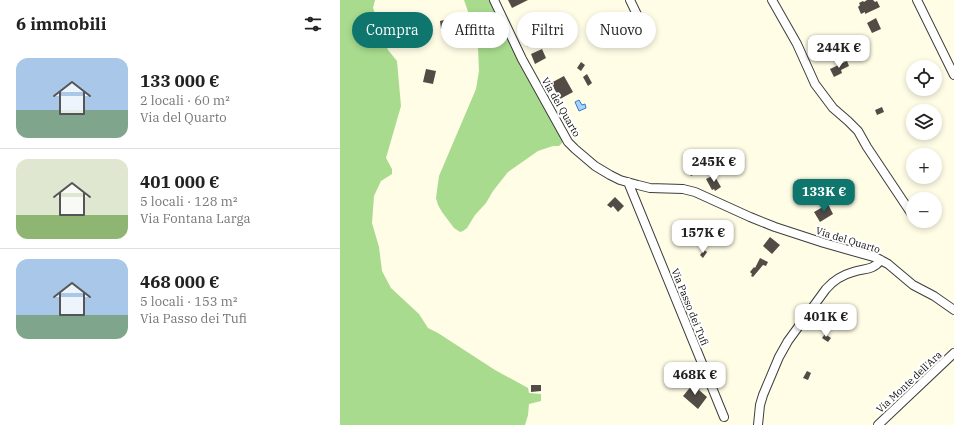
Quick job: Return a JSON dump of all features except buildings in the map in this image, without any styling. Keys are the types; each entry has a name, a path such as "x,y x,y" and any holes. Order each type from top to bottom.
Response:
{"street":[{"name":"Via del Quarto","path":"494,0 522,59 570,144 600,170 614,177 650,188 683,189 695,192 775,227 819,242 871,256 890,265 913,285 934,296 954,310"},
{"path":"630,0 636,12"},
{"path":"772,0 797,44 815,84 832,108 858,131 906,206"},
{"path":"916,0 954,75"},
{"name":"Via Passo dei Tufi","path":"628,182 724,417"},
{"path":"758,425 760,405 763,395 779,357 788,341 826,289 840,277 873,267 881,260"},
{"name":"Via Monte dell'Ara","path":"878,425 954,353"}],"green space":[{"path":"340,0 375,0 373,8 374,12 352,12 352,48 387,48 397,61 401,106 386,158 392,169 392,174 381,181 374,196 372,223 379,247 382,271 391,288 419,314 428,328 495,370 528,388 529,393 541,394 541,401 529,404 525,425 340,425"},
{"path":"464,0 492,0 498,12 468,12"},
{"path":"509,34 562,138 562,143 559,146 553,146 538,151 508,172 493,191 486,203 475,215 467,228 460,232 454,228 442,212 436,198 439,176 476,89 479,71 478,48 509,48"}],"water":[{"path":"579,100 582,105 585,104 586,108 579,111 575,102"}]}
